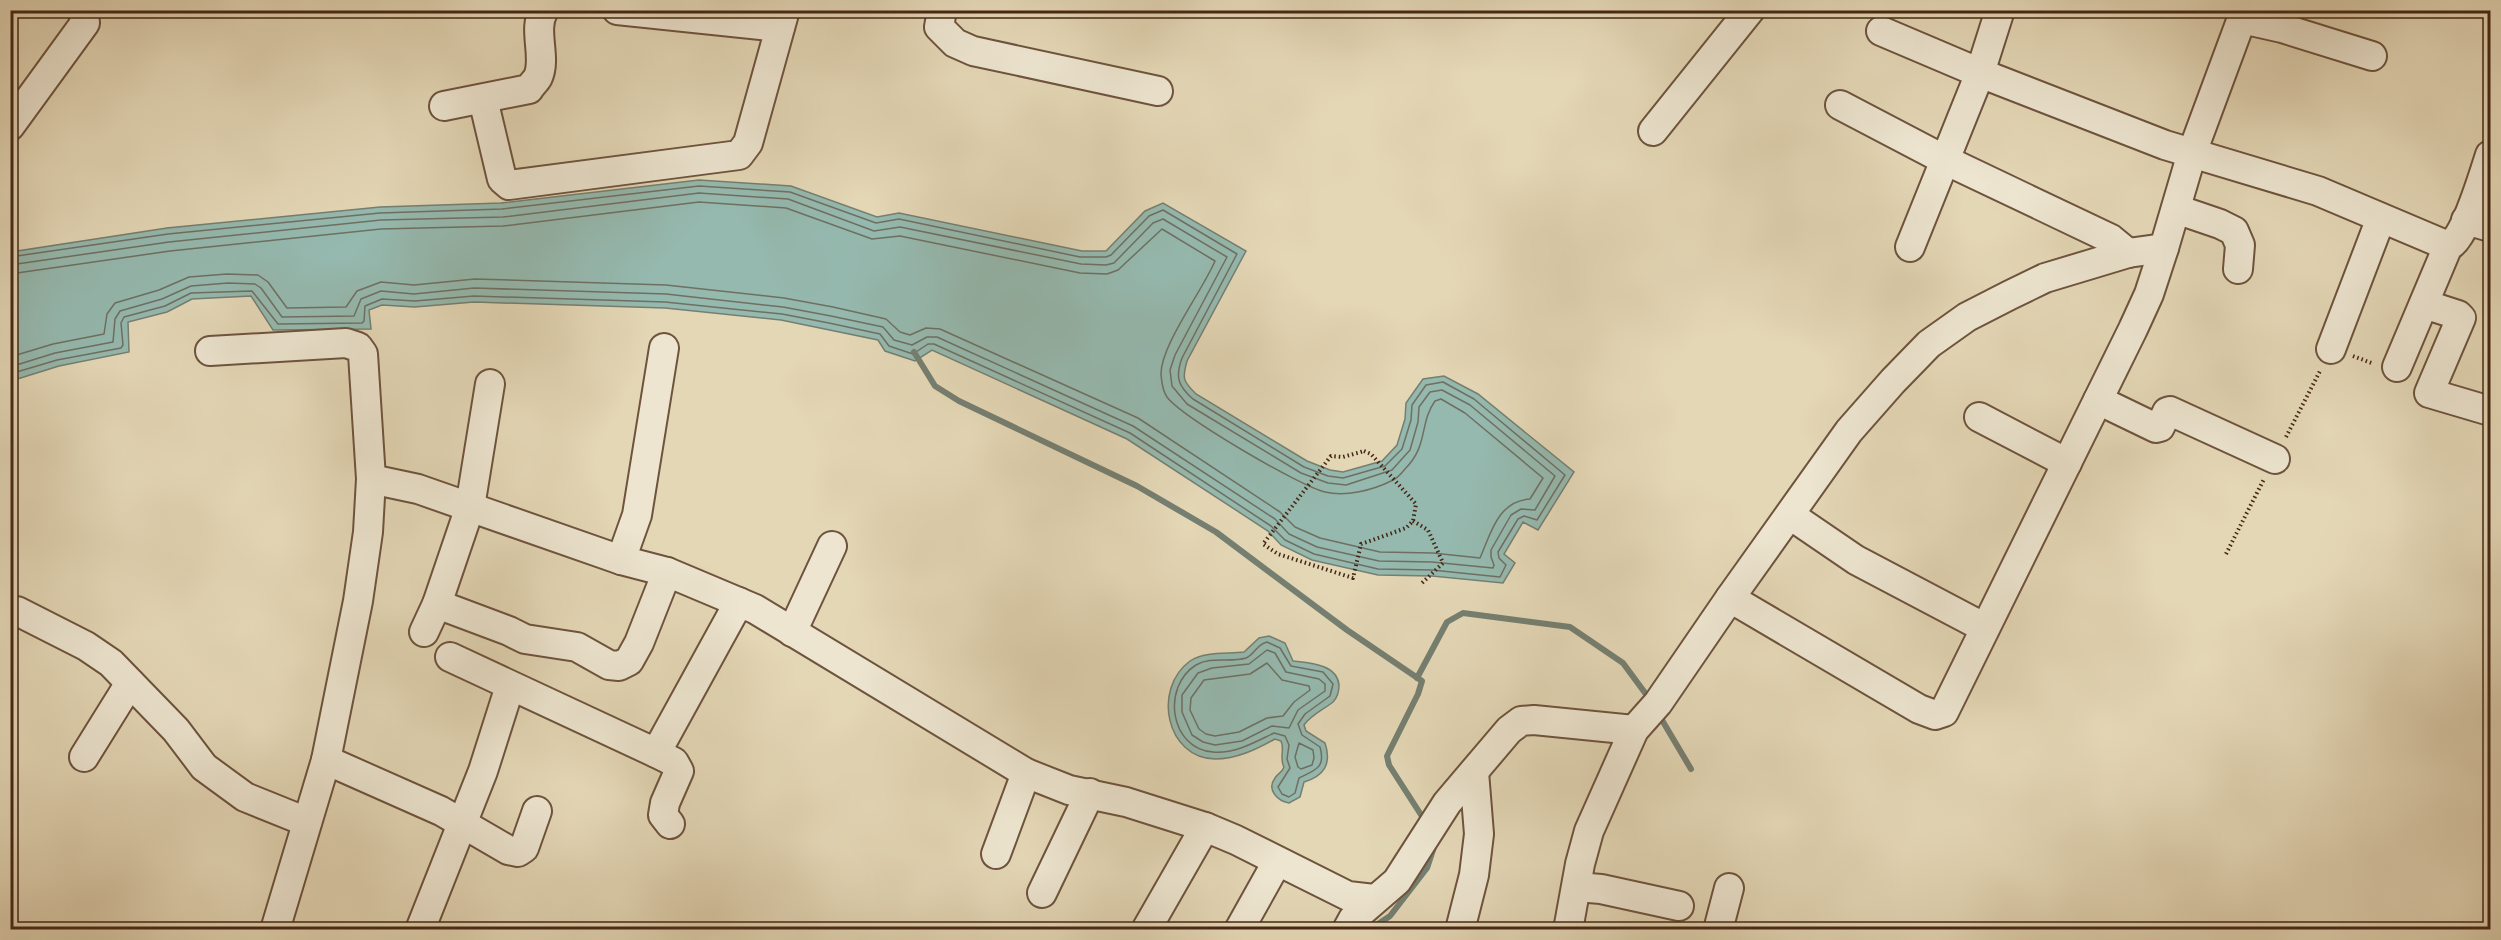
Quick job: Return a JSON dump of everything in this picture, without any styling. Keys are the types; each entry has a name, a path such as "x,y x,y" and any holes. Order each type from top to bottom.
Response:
{"street":[{"path":"10,126 85,23 83,10"},
{"path":"444,106 529,88 538,77 542,61 540,18 544,10"},
{"path":"483,99 502,179 509,185 739,155 748,143 782,19 616,10"},
{"path":"942,10 939,27 954,43 973,51 1158,91"},
{"path":"1653,131 1750,10"},
{"path":"1910,247 1980,73 2000,10"},
{"path":"1730,598 1919,709 1935,715 1944,712 2149,294 2192,153 2244,15 2286,19 2372,56"},
{"path":"1881,31 1980,73 2192,153 2318,191 2448,246"},
{"path":"1840,105 1945,160 2111,239 2128,253"},
{"path":"2397,367 2448,246 2478,224 2490,155"},
{"path":"2176,209 2234,231 2240,245 2238,269"},
{"path":"2331,349 2381,218"},
{"path":"1576,928 1576,888 1588,831 1648,714 1849,431 1929,344 1967,317 2045,278 2128,253 2164,248"},
{"path":"2424,304 2461,318 2429,393 2490,411"},
{"path":"210,351 346,343 358,347 363,354 371,479 368,532 358,601 326,760 275,930"},
{"path":"621,560 637,515 664,348"},
{"path":"424,632 437,604 470,507 490,384"},
{"path":"2098,400 2156,428 2160,427 2167,412 2170,411 2275,459"},
{"path":"1978,417 2067,463"},
{"path":"371,479 418,489 621,560 666,572 739,602 755,609 1026,773 1069,789 1126,802 1205,827 1348,896 1374,899"},
{"path":"1790,515 1856,560 1985,628"},
{"path":"792,632 832,546"},
{"path":"437,604 525,639 577,646 609,665 619,666 629,661 639,643 666,572"},
{"path":"656,753 739,602"},
{"path":"17,611 86,646 111,663 176,730 204,766 245,797 307,822"},
{"path":"450,657 674,762 679,771 664,803 663,815 670,824"},
{"path":"84,757 130,683"},
{"path":"420,930 483,771 510,686"},
{"path":"1347,930 1353,919 1397,881 1428,829 1457,789 1509,730 1521,721 1648,714"},
{"path":"326,760 441,811 508,850 518,852 524,848 537,811"},
{"path":"1460,930 1474,875 1479,834 1474,772"},
{"path":"996,854 1026,773"},
{"path":"1042,893 1090,793"},
{"path":"1146,930 1205,827"},
{"path":"1239,930 1277,862"},
{"path":"1576,888 1602,889 1679,906"},
{"path":"1718,930 1729,888"}],"path":[{"path":"2226,554 2331,349 2391,369 2397,367"},
{"path":"1364,451 1371,454 1416,504 1413,521 1406,528 1361,544 1353,578 1278,554 1263,544 1331,456 1343,457 1364,451"},
{"path":"1413,521 1428,530 1443,563 1422,583"}],"water":[{"path":"699,180 791,186 877,217 899,213 1082,251 1106,251 1145,211 1163,203 1246,251 1187,361 1185,379 1196,394 1307,461 1330,470 1343,472 1382,461 1397,445 1405,419 1406,403 1423,379 1444,376 1478,394 1574,472 1538,530 1523,522 1504,554 1515,563 1503,583 1432,576 1378,575 1312,560 1281,545 1268,531 1127,439 932,350 915,361 885,351 878,340 781,320 665,308 474,302 415,307 382,305 369,310 371,329 273,330 251,296 192,299 167,312 128,322 129,352 59,366 11,381 11,252 167,228 380,207 501,203"},
{"path":"1269,636 1285,643 1293,661 1328,669 1337,678 1339,685 1335,700 1304,725 1306,731 1325,743 1327,763 1325,768 1317,776 1304,782 1300,797 1289,803 1277,797 1272,787 1275,778 1284,767 1281,741 1275,739 1254,750 1223,759 1198,756 1185,747 1176,735 1170,720 1168,704 1171,688 1178,673 1190,661 1209,654 1244,652 1259,638"}],"waterway":[{"path":"914,352 935,386 959,401 1137,486 1216,532 1347,630 1422,681 1418,694 1387,756 1389,765 1425,821"},
{"path":"1417,678 1447,622 1463,613 1570,627 1623,663 1651,701"},
{"path":"1659,715 1691,769"},
{"path":"1369,930 1390,916 1427,868 1434,847"}]}
